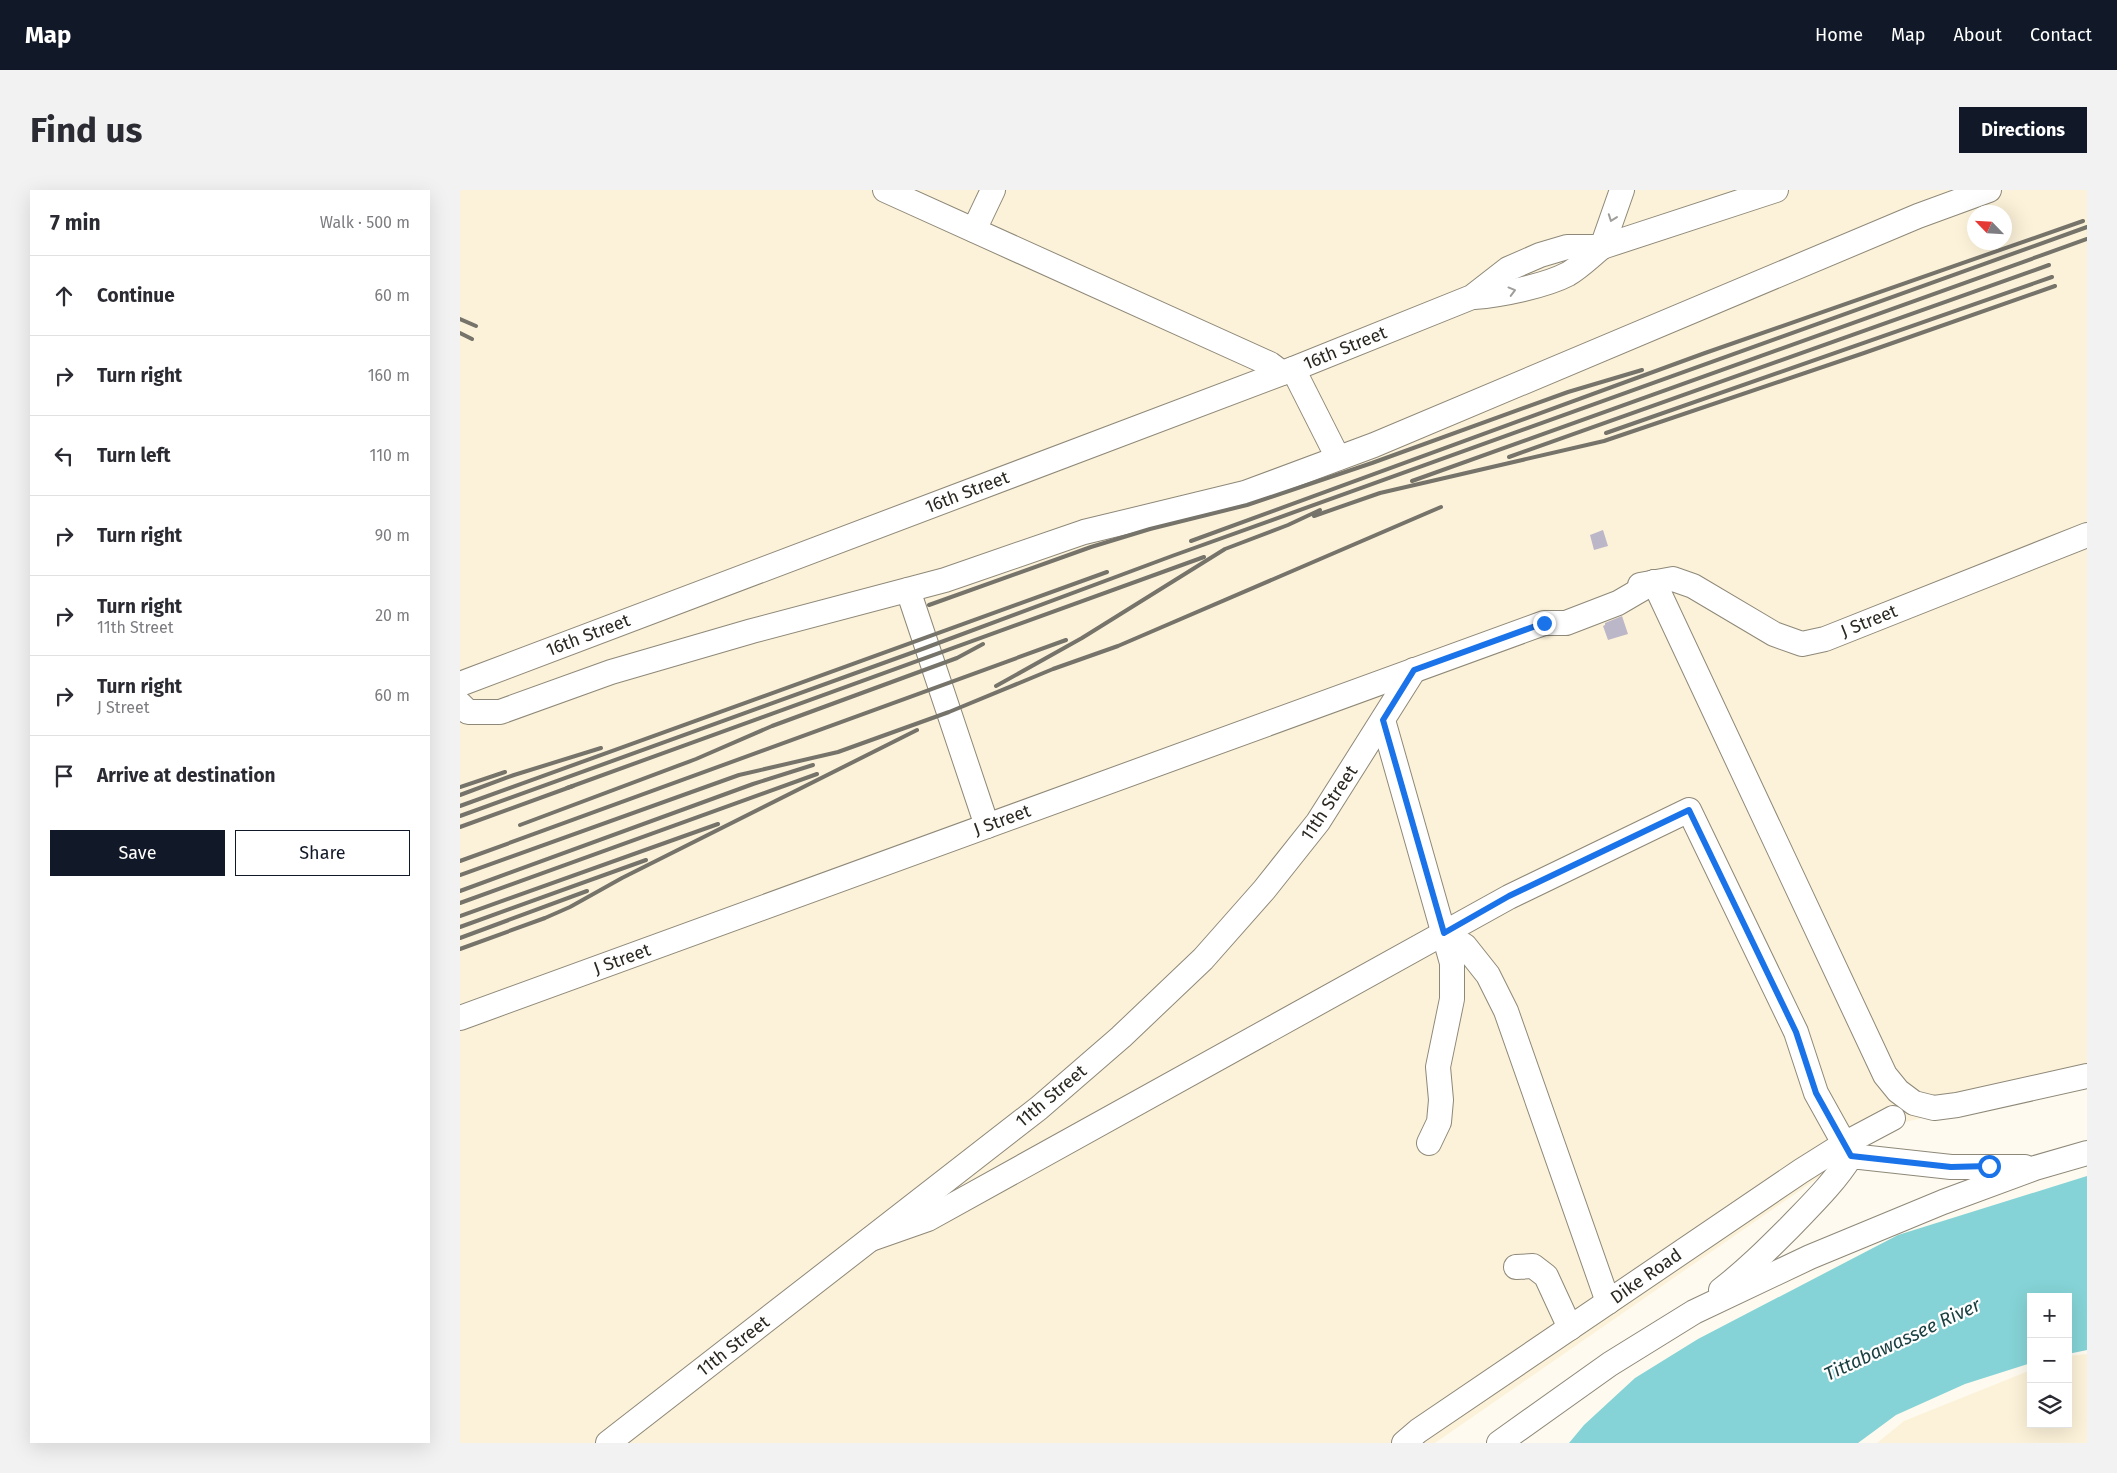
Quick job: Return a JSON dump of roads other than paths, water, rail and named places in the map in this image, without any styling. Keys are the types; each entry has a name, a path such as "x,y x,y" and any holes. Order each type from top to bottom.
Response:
{"lane":[{"path":"885,190 1287,371 1338,458"},
{"path":"974,230 993,190"},
{"path":"1602,247 1622,190"},
{"name":"16th Street","path":"460,684 1287,371 1472,297 1494,295 1551,280 1569,273 1602,247 1776,190"},
{"path":"460,704 468,712 500,712 611,672 752,631 945,580 1084,532 1245,493 1374,445 1918,216 1989,190"},
{"name":"J Street","path":"460,1018 1544,623 1566,622 1618,603 1654,582 1672,579 1693,586 1774,634 1802,644 1825,638 2087,535"},
{"path":"1654,582 1885,1075 1898,1091 1914,1103 1934,1108 1957,1105 2087,1076"},
{"path":"908,590 987,826"},
{"name":"11th Street","path":"608,1443 1039,1108 1121,1037 1203,959 1264,890 1318,822 1414,670"},
{"path":"1383,720 1452,964 1452,999 1438,1067 1441,1100 1439,1122 1428,1143"},
{"path":"872,1239 928,1219 1509,896 1689,810 1796,1032 1816,1093 1847,1150 1838,1177 1760,1256 1694,1312"},
{"path":"1444,933 1466,946 1488,975 1506,1011 1608,1302"},
{"name":"Dike Road","path":"1404,1443 1418,1431 1801,1171 1847,1150 1892,1118"},
{"path":"1847,1150 1951,1167 2010,1166 2034,1168"},
{"path":"1499,1443 1610,1364 1694,1312 1810,1257 1943,1202 2034,1168 2087,1153"},
{"path":"1516,1267 1533,1266 1546,1276 1570,1328"}],"water":[{"name":"Tittabawassee River","path":"2087,1176 2087,1350 2072,1353 2072,1293 2027,1293 2027,1364 1965,1384 1896,1415 1858,1443 1569,1443 1584,1425 1635,1378 1698,1339 1898,1235"}],"railway":[{"path":"1191,541 1705,353 2083,221"},
{"path":"460,816 925,648 1172,556 2087,227"},
{"path":"1412,481 2087,239"},
{"path":"1509,457 2049,265"},
{"path":"1606,433 2052,277"},
{"path":"1314,516 1380,493 1604,441 2055,286"},
{"path":"460,319 476,326"},
{"path":"460,333 472,339"},
{"path":"929,605 1091,547 1150,529 1247,505 1372,463 1568,392 1642,370"},
{"path":"460,875 739,775 838,752 949,712 1053,669 1118,646 1441,507"},
{"path":"996,686 1082,638 1225,549 1288,525 1320,510"},
{"path":"567,788 1204,557"},
{"path":"460,806 1107,572"},
{"path":"460,861 1066,640"},
{"path":"520,825 696,759 772,726 957,658 983,644"},
{"path":"460,949 570,907 622,878 917,730"},
{"path":"460,795 514,775 601,748"},
{"path":"460,891 753,784 813,765"},
{"path":"460,787 505,772"},
{"path":"460,903 817,774"},
{"path":"460,827 573,786"},
{"path":"460,916 718,824"},
{"path":"460,927 646,860"},
{"path":"460,938 587,891"}]}
